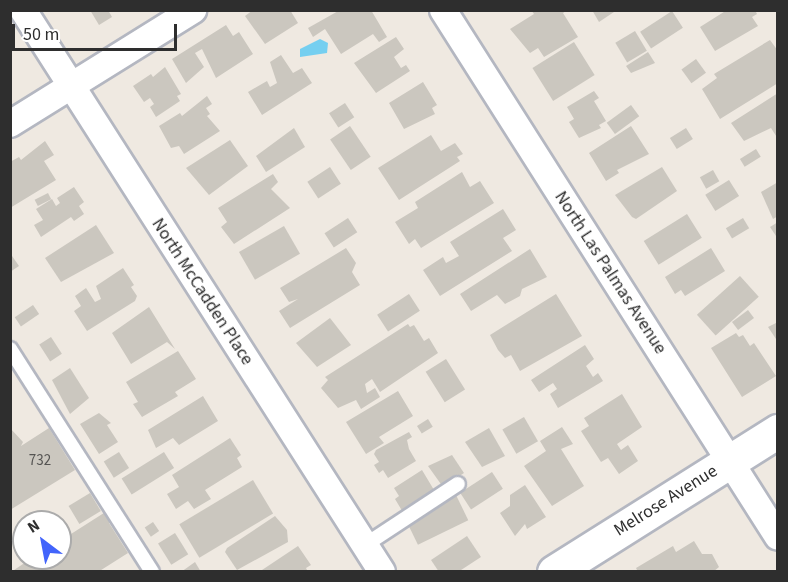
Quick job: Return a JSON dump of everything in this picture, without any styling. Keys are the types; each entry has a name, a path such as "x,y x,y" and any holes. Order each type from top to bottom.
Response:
{"main road":[{"name":"Melrose Avenue","path":"554,572 777,431"}],"street":[{"name":"North McCadden Place","path":"23,10 70,87 382,572"},
{"path":"10,124 193,10"},
{"name":"North Las Palmas Avenue","path":"443,10 777,537"}],"lane":[{"path":"10,349 152,572"},
{"path":"365,545 458,484"}],"water":[{"path":"320,39 328,43 327,53 300,57 300,49"}],"building":[{"path":"90,10 108,10 112,17 99,25"},
{"path":"253,10 290,10 298,23 265,44 245,16"},
{"path":"340,10 371,10 387,37 379,42 373,34 341,54 325,29 313,37 308,28"},
{"path":"531,10 567,10 563,13 578,37 544,57 538,48 530,53 510,29 534,14"},
{"path":"592,10 617,10 599,22"},
{"path":"727,10 755,10 757,14 752,17 758,26 715,51 700,27"},
{"path":"672,11 683,28 651,48 640,32"},
{"path":"226,25 233,36 239,32 253,54 216,78 202,49 195,53 204,67 186,83 172,59"},
{"path":"635,31 647,51 627,63 615,43"},
{"path":"396,37 404,49 394,57 401,68 406,65 410,71 376,93 354,63"},
{"path":"770,40 778,51 778,83 720,119 702,89 717,78 714,74"},
{"path":"574,42 595,75 553,101 532,68"},
{"path":"648,52 655,63 631,73 626,66"},
{"path":"281,55 293,73 302,68 312,83 262,115 248,92 267,81 270,87 277,83 270,62"},
{"path":"696,59 706,73 691,83 681,70"},
{"path":"165,67 181,94 177,96 180,101 156,117 150,107 154,104 150,98 144,102 133,86 151,74 153,77"},
{"path":"423,82 437,105 432,108 435,114 404,129 389,103"},
{"path":"594,91 599,98 594,101 606,121 599,125 601,128 579,138 569,122 574,119 567,107"},
{"path":"778,93 778,139 771,128 744,141 731,123"},
{"path":"207,96 212,104 206,108 210,114 207,116 220,131 184,154 179,146 171,148 159,126 180,113 182,116"},
{"path":"345,103 354,117 338,128 329,113"},
{"path":"631,105 639,116 615,134 607,123"},
{"path":"350,126 371,157 351,170 330,139"},
{"path":"631,126 649,154 617,170 619,173 606,181 589,153"},
{"path":"294,128 305,147 266,172 256,156"},
{"path":"686,128 693,139 677,149 670,138"},
{"path":"431,135 441,151 455,143 463,154 457,157 460,161 399,200 378,168"},
{"path":"230,140 248,166 209,195 186,168"},
{"path":"45,141 54,155 44,161 56,180 10,208 10,162 19,157 21,160"},
{"path":"756,149 761,157 745,167 740,159"},
{"path":"330,167 341,184 318,198 307,182"},
{"path":"662,167 677,191 636,219 632,217 615,195"},
{"path":"713,170 719,181 706,189 700,177"},
{"path":"462,172 470,187 480,181 494,203 421,248 415,239 409,244 395,222 418,208 415,202"},
{"path":"273,174 278,182 271,189 290,208 234,244 221,227 227,222 218,208"},
{"path":"729,180 739,196 715,211 705,195"},
{"path":"778,182 778,216 773,219 761,192"},
{"path":"74,187 84,202 79,206 84,214 74,221 71,217 41,237 34,225 43,220 36,209 52,199 56,206 60,203 57,198"},
{"path":"48,193 51,199 38,206 35,200"},
{"path":"503,209 516,230 503,238 512,251 440,296 423,270 443,257 446,263 459,256 450,242"},
{"path":"687,214 702,238 659,265 644,241"},
{"path":"348,218 357,232 334,248 325,233"},
{"path":"743,218 749,228 732,239 726,228"},
{"path":"778,222 778,239 770,227"},
{"path":"96,225 114,253 61,282 45,258"},
{"path":"284,226 300,254 255,280 239,252"},
{"path":"346,248 356,263 352,272 360,285 290,328 279,311 298,299 289,302 280,288"},
{"path":"711,248 725,271 685,296 681,290 675,294 665,277"},
{"path":"530,249 547,277 522,289 520,296 505,304 497,295 471,311 460,294"},
{"path":"10,253 19,266 10,272"},
{"path":"123,268 134,285 131,287 137,296 135,301 87,331 74,311 81,306 75,296 86,288 95,302 101,299 96,286"},
{"path":"740,276 759,297 716,336 697,315"},
{"path":"409,294 420,311 388,331 377,315"},
{"path":"556,294 582,336 520,371 511,355 505,358 498,350 490,335"},
{"path":"33,305 39,314 21,326 15,317"},
{"path":"149,307 175,349 167,342 131,364 112,333"},
{"path":"748,310 754,318 738,330 732,322"},
{"path":"330,318 351,345 317,367 296,343"},
{"path":"778,322 778,342 768,327"},
{"path":"408,324 410,327 414,325 424,341 429,338 438,353 380,392 372,379 365,384 367,393 375,388 380,397 361,409 356,400 338,408 321,388 328,380 325,377"},
{"path":"736,333 739,337 743,335 750,346 754,343 776,376 742,397 711,348"},
{"path":"51,337 62,354 50,361 39,345"},
{"path":"585,345 594,359 586,366 593,377 598,373 603,381 558,408 550,394 557,389 553,383 539,392 531,380"},
{"path":"178,351 196,379 175,392 178,396 142,417 133,404 138,402 126,382"},
{"path":"446,359 465,390 445,402 426,372"},
{"path":"70,368 89,398 70,414 52,380"},
{"path":"398,391 413,416 379,437 384,443 366,454 346,422"},
{"path":"622,394 642,427 617,444 621,450 628,445 638,461 619,474 608,458 601,462 581,431 589,426 584,418"},
{"path":"203,396 218,421 179,445 173,438 156,448 148,430"},
{"path":"99,413 111,423 107,425 118,442 99,454 80,424"},
{"path":"524,417 538,441 516,454 502,430"},
{"path":"428,419 433,427 422,434 417,426"},
{"path":"562,427 573,444 561,449 584,486 552,506 524,466 546,451 540,441"},
{"path":"10,428 23,442 21,446 49,428 75,470 10,510"},
{"path":"489,428 505,456 482,467 465,442"},
{"path":"409,432 412,437 407,440 409,449 416,461 388,478 383,470 379,473 374,465 379,462 374,454 376,450"},
{"path":"230,438 241,455 237,458 242,467 205,490 211,499 194,509 188,501 176,509 167,494 179,487 172,475"},
{"path":"119,452 129,468 114,478 104,462"},
{"path":"164,452 174,468 132,495 122,478"},
{"path":"452,455 464,473 443,487 428,466"},
{"path":"422,470 437,495 404,514 395,499 399,496 394,488"},
{"path":"492,472 503,489 471,509 460,493"},
{"path":"253,480 273,513 199,558 179,524"},
{"path":"525,485 546,517 527,529 525,524 515,536 500,513 510,506 510,495"},
{"path":"90,493 101,511 79,524 69,506"},
{"path":"456,495 468,520 418,545 406,520"},
{"path":"107,511 113,520 109,523 128,553 98,572 11,572 14,570 72,570 72,533"},
{"path":"275,516 287,530 288,542 237,570 225,552 227,548"},
{"path":"153,522 159,531 151,537 145,528"},
{"path":"175,533 188,554 171,565 158,544"},
{"path":"467,536 481,557 458,572 439,572 431,560"},
{"path":"694,541 702,554 712,554 719,567 713,572 638,572 636,568 673,546 676,552"},
{"path":"298,546 311,565 306,568 308,572 259,572"},
{"path":"195,562 201,572 181,572"}]}
